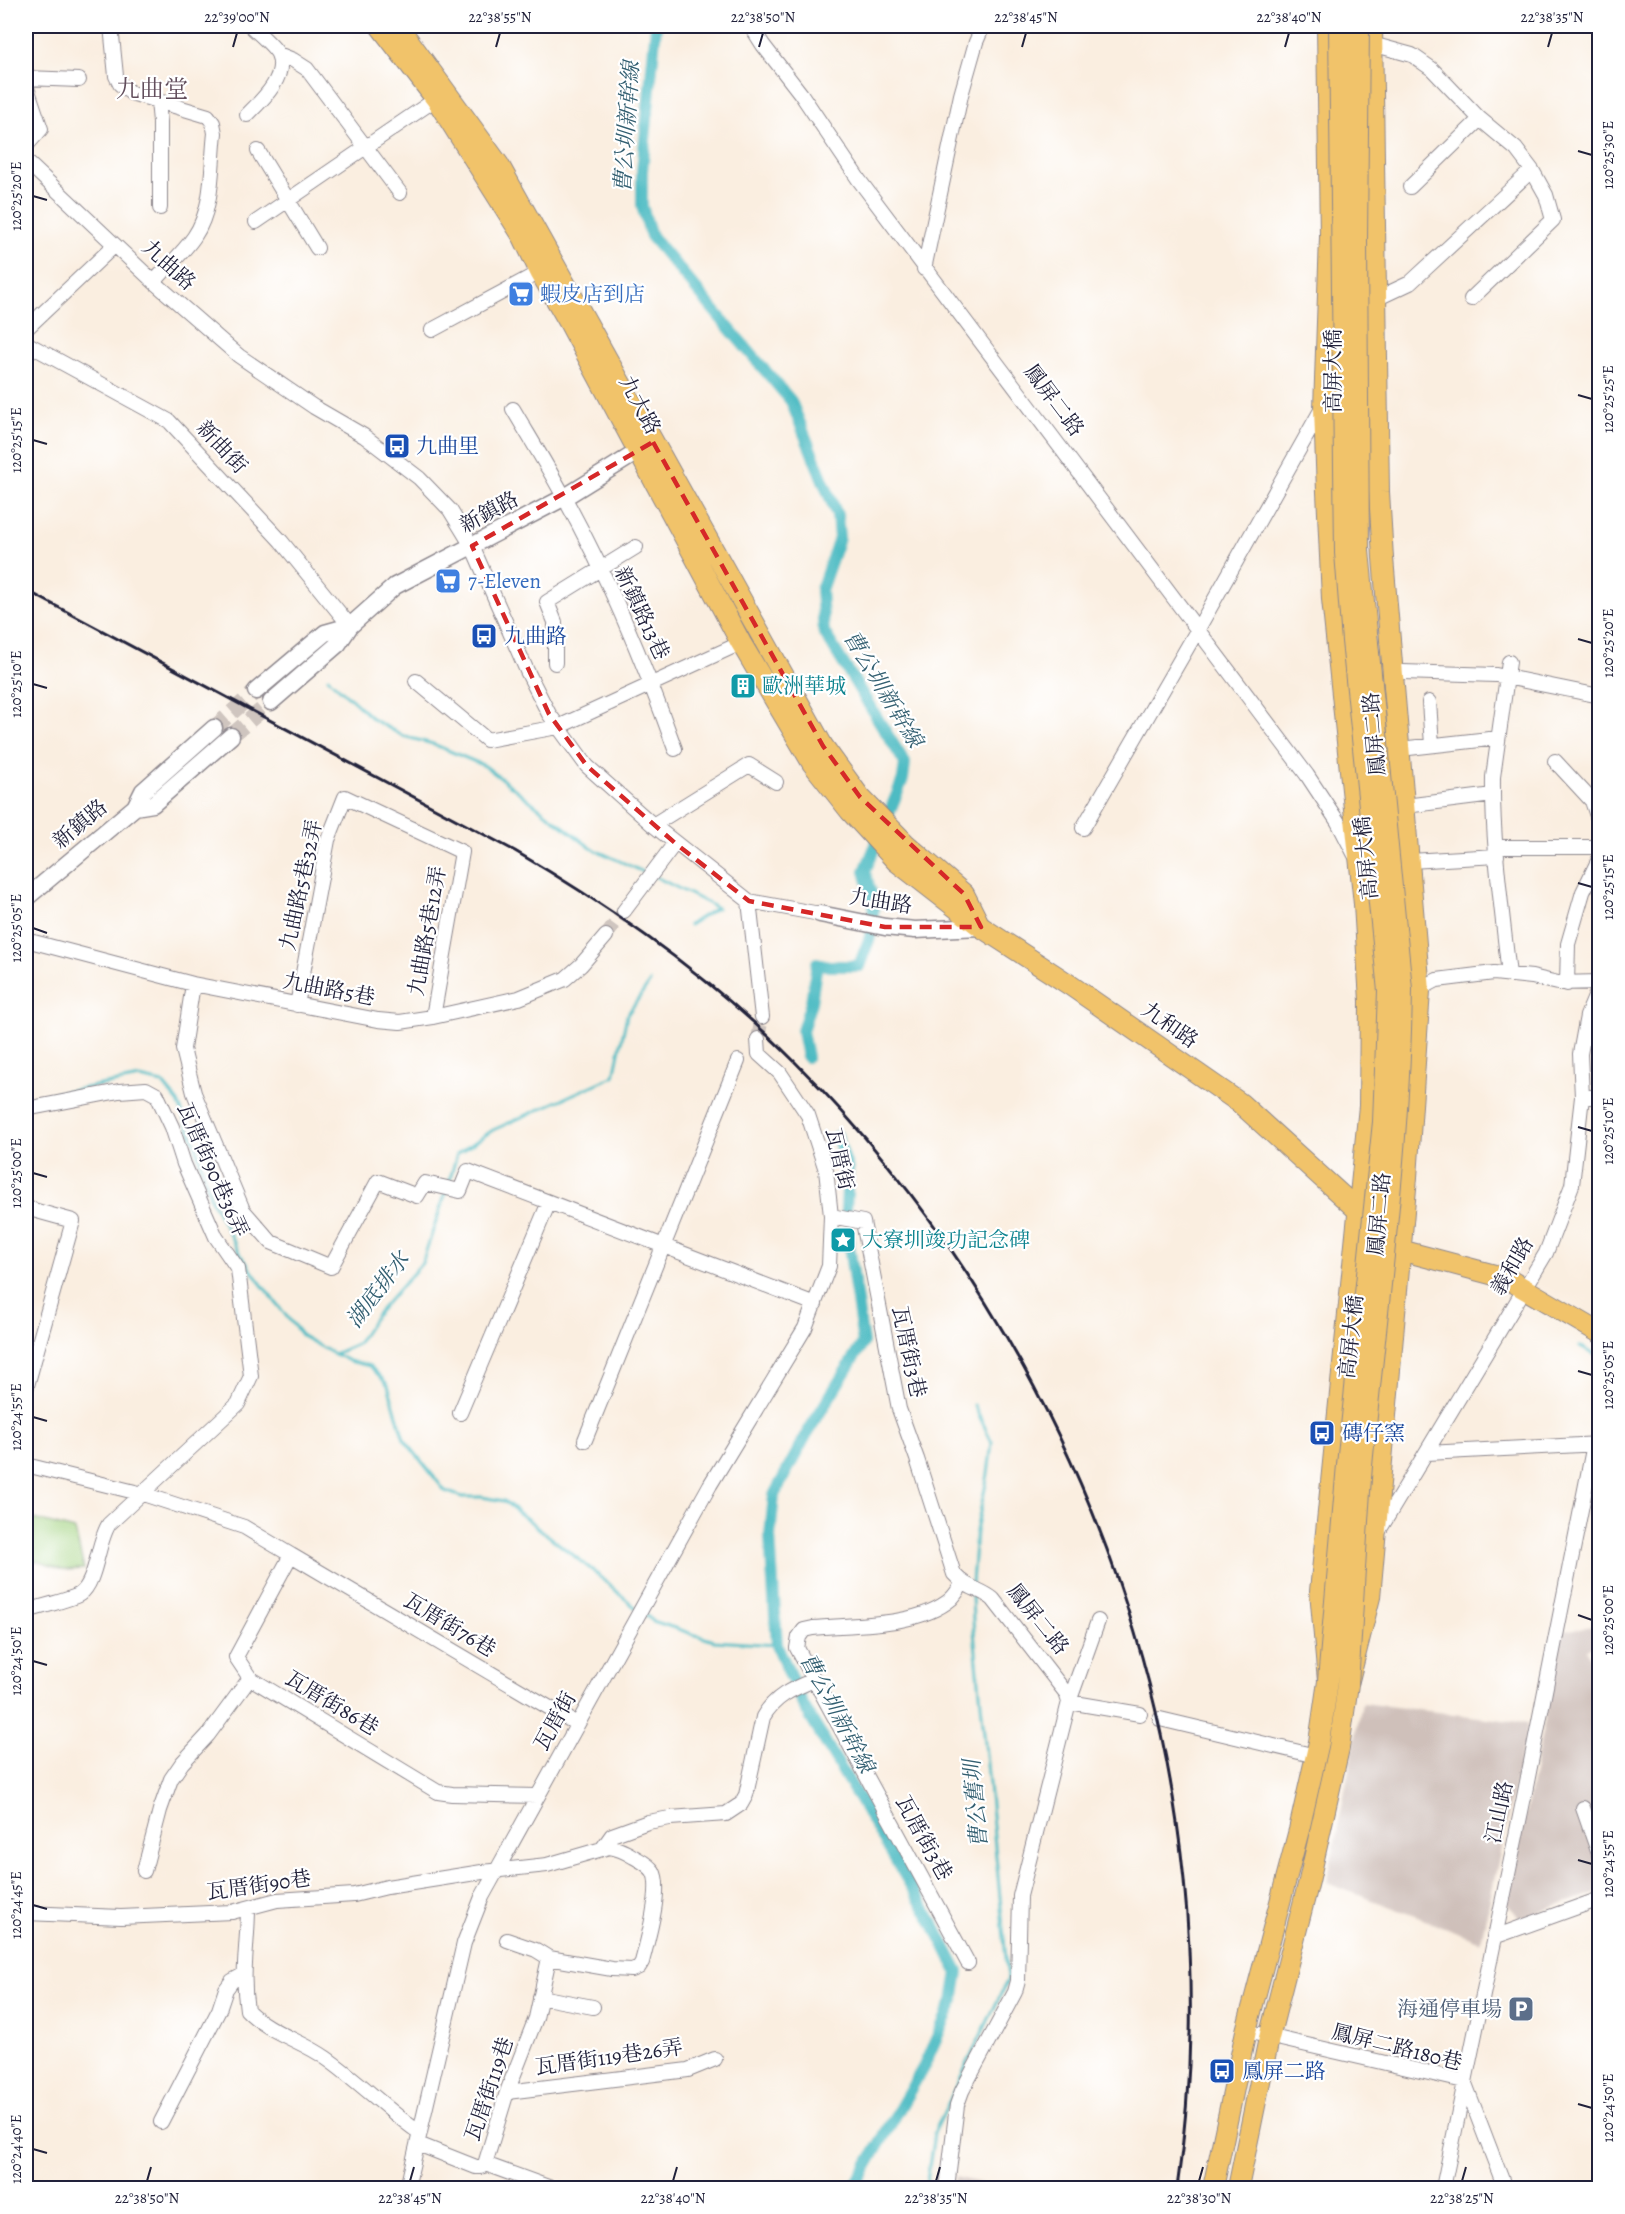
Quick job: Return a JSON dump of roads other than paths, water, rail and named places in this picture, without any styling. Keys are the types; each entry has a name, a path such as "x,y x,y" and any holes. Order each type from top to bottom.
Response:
{"main road":[{"name":"九大路","path":"380,26 436,99 524,237 540,272 570,324 824,746 855,804"},
{"name":"九大路","path":"398,26 499,165 645,447 741,643 812,763 855,804"},
{"name":"鳳屏二路","path":"1213,2188 1246,2031 1316,1756 1328,1681 1320,1591 1369,1106 1370,1001 1364,904 1332,599 1324,408 1330,237 1327,26"},
{"name":"高屏大橋","path":"1328,1681 1347,1465 1383,1122 1388,991 1345,553 1339,26"},
{"name":"高屏大橋","path":"1348,1684 1362,1468 1397,1116 1402,989 1359,551 1357,274 1359,26"},
{"name":"鳳屏二路","path":"1238,2188 1269,2038 1312,1870 1339,1748 1348,1684 1370,1597 1420,991 1379,492 1372,35"},
{"path":"855,804 964,894 981,927"},
{"name":"九和路","path":"855,804 896,861 981,927 1070,985 1240,1103 1400,1250"},
{"path":"1400,1250 1506,1278 1599,1333"}],"street":[{"path":"111,26 116,76 120,84 131,93 208,116 213,123 215,133 207,209 202,224 189,244 153,282"},
{"path":"251,26 278,54 307,69 400,193"},
{"name":"鳳屏二路","path":"751,26 924,269 1307,775 1338,822 1359,863"},
{"path":"924,269 961,95 976,42 983,26"},
{"path":"1372,35 1412,55 1432,69 1480,119 1516,149 1532,170 1546,195 1553,220 1471,299"},
{"path":"247,115 270,92 277,78 278,54"},
{"path":"26,78 79,80"},
{"path":"26,85 41,129 26,146"},
{"path":"256,222 436,99"},
{"path":"158,101 160,208"},
{"path":"1410,187 1480,119"},
{"path":"258,151 317,248"},
{"name":"九曲路","path":"26,161 153,282 239,356 314,407 364,436 420,478 450,510 472,546 527,671 558,727 586,766 675,843 750,901 885,927 915,930 981,927"},
{"path":"1376,299 1410,283 1532,170"},
{"path":"26,329 115,245"},
{"path":"432,330 540,272"},
{"name":"新曲街","path":"26,343 169,420 281,540 350,626"},
{"path":"1083,828 1324,408"},
{"name":"新鎮路13巷","path":"513,409 564,497 599,570 652,684 675,749"},
{"name":"新鎮路","path":"271,702 338,644 350,626 395,586 564,497 645,447"},
{"path":"555,663 555,622 547,602 636,547"},
{"name":"新鎮路","path":"256,691 325,633 350,626"},
{"path":"416,681 487,740 558,727 741,643"},
{"path":"1509,662 1498,738 1493,795 1496,851 1509,975"},
{"path":"1404,672 1506,677 1599,696"},
{"path":"1429,702 1432,745"},
{"name":"新鎮路","path":"26,898 135,807 143,791 214,728"},
{"name":"新鎮路","path":"135,807 153,804 231,736"},
{"path":"1400,749 1498,738"},
{"path":"1555,761 1592,801 1599,825"},
{"path":"653,825 749,765 776,782"},
{"path":"1405,806 1493,795"},
{"name":"九曲路5巷32弄","path":"297,1005 328,840 345,797 462,852"},
{"path":"624,911 675,843"},
{"path":"1410,861 1496,851 1599,847"},
{"name":"九曲路5巷12弄","path":"433,1017 462,852"},
{"path":"1567,984 1568,944 1583,892 1599,857"},
{"path":"750,901 762,1017"},
{"name":"九曲路5巷","path":"26,940 194,984 378,1020 400,1022 519,998 565,979 581,965 606,936"},
{"path":"1370,1001 1420,991 1437,980 1494,973 1567,984 1599,984"},
{"name":"瓦厝街90巷36弄","path":"194,984 183,1049 194,1093 243,1210 271,1242 331,1267 378,1181 417,1196 425,1183 460,1191 468,1171 549,1202"},
{"name":"義和路","path":"1374,1539 1546,1253 1572,1185 1582,1096 1580,1054 1587,1016 1599,984"},
{"name":"瓦厝街","path":"407,2188 464,1943 477,1907 710,1485 805,1328 829,1266 831,1216 826,1170 808,1115 780,1073 759,1054 758,1040"},
{"path":"585,1440 738,1061"},
{"name":"瓦厝街90巷36弄","path":"26,1109 119,1091 146,1089 156,1095 172,1127 184,1164 216,1237 238,1269 252,1376 238,1404 109,1524 102,1533 90,1581 80,1594 26,1611"},
{"path":"1582,1096 1599,1097"},
{"path":"460,1413 549,1202 815,1304"},
{"path":"26,1208 73,1221 26,1389"},
{"name":"瓦厝街3巷","path":"831,1216 863,1222 899,1409 954,1574 965,1586 941,1605 891,1623 804,1630 799,1637 797,1648 810,1681 968,1964"},
{"path":"1427,1454 1597,1444"},
{"name":"江山路","path":"1443,2188 1597,1444"},
{"name":"瓦厝街76巷","path":"26,1466 143,1494 244,1527 577,1724"},
{"path":"144,1871 160,1810 171,1779 182,1763 208,1735 250,1678 236,1657 297,1558"},
{"name":"鳳屏二路","path":"965,1586 986,1593 993,1599 1066,1693 1069,1702"},
{"path":"948,2188 957,2105 962,2091 1015,1992 1018,1981 1020,1896 1069,1702 1098,1621"},
{"name":"瓦厝街86巷","path":"250,1678 438,1792 537,1796"},
{"path":"602,1849 612,1835 648,1822 726,1814 741,1804 746,1795 763,1717 774,1701 810,1681"},
{"path":"1069,1702 1140,1714"},
{"path":"1160,1719 1316,1756"},
{"path":"1583,1808 1599,1857"},
{"path":"507,1940 536,1950 549,1958 612,1969 632,1970 639,1967 655,1910 656,1880 646,1864 617,1848 609,1846 602,1849"},
{"name":"瓦厝街90巷","path":"26,1913 121,1917 232,1912 277,1900 354,1895 387,1887 496,1871 519,1870 547,1865 602,1849"},
{"path":"1494,1937 1599,1899"},
{"name":"瓦厝街119巷","path":"248,1908 248,1934 243,1975 247,2010 254,2018 324,2056 356,2080 419,2139 476,2167 485,2164 507,2092 536,2018 549,1958"},
{"path":"161,2122 219,2010 226,1989 232,1981 243,1975"},
{"path":"540,1997 593,2007"},
{"name":"鳳屏二路180巷","path":"1246,2031 1464,2081 1505,2188"},
{"name":"瓦厝街119巷26弄","path":"507,2092 605,2078 688,2070 715,2059"},
{"path":"485,2164 551,2188"}],"waterway":[{"name":"曹公圳新幹線","path":"656,26 642,171 642,206 651,236 791,401 837,515 839,538 821,590 824,632 905,763 903,779 865,871 874,904 870,937 859,966 829,966 817,963 811,1002 802,1031 807,1057"},
{"path":"328,678 374,720 403,736 433,744 485,766 591,848 648,874"},
{"path":"654,876 717,908"},
{"name":"湖底排水","path":"689,925 716,908"},
{"name":"湖底排水","path":"448,1186 457,1154 493,1130 614,1076 627,1015 650,982"},
{"name":"湖底排水","path":"26,1102 51,1094 140,1078 162,1083 178,1102 196,1146 211,1199 239,1252 302,1336 334,1354 357,1344 377,1314 422,1263 446,1192"},
{"name":"曹公圳新幹線","path":"837,1136 848,1170 846,1210"},
{"name":"曹公圳新幹線","path":"847,1232 863,1343 809,1430 774,1495 770,1536 777,1645 803,1705 932,1921 958,1972 953,2001 924,2066 854,2188"},
{"path":"1580,1346 1600,1358"},
{"path":"335,1354 349,1361 370,1366 388,1385 404,1439 445,1491 462,1497 482,1497 504,1501 592,1570 636,1608"},
{"name":"曹公舊圳","path":"972,1583 976,1531 992,1442 974,1405"},
{"name":"曹公舊圳","path":"926,2188 934,2133 1008,1979 972,1593"},
{"path":"644,1614 653,1621 714,1641 777,1645"}],"tunnel":[{"path":"214,728 256,691"},
{"path":"231,736 271,702"},
{"path":"606,936 624,911"},
{"path":"758,1039 762,1017"}],"railway":[{"path":"26,590 515,851 626,921 730,1001 763,1031 794,1061 897,1176 986,1302 1060,1438 1118,1580 1160,1728 1184,1880 1190,2034 1177,2188"}],"place":[{"name":"蝦皮店到店","path":"521,294"},
{"name":"九曲里","path":"397,446"},
{"name":"7-Eleven","path":"448,581"},
{"name":"九曲路","path":"484,636"},
{"name":"歐洲華城","path":"743,686"},
{"name":"大寮圳竣功記念碑","path":"843,1240"},
{"name":"磚仔窯","path":"1322,1433"},
{"name":"海通停車場","path":"1521,2009"},
{"name":"鳳屏二路","path":"1222,2071"}],"district":[{"name":"九曲堂","path":"152,89"}]}
